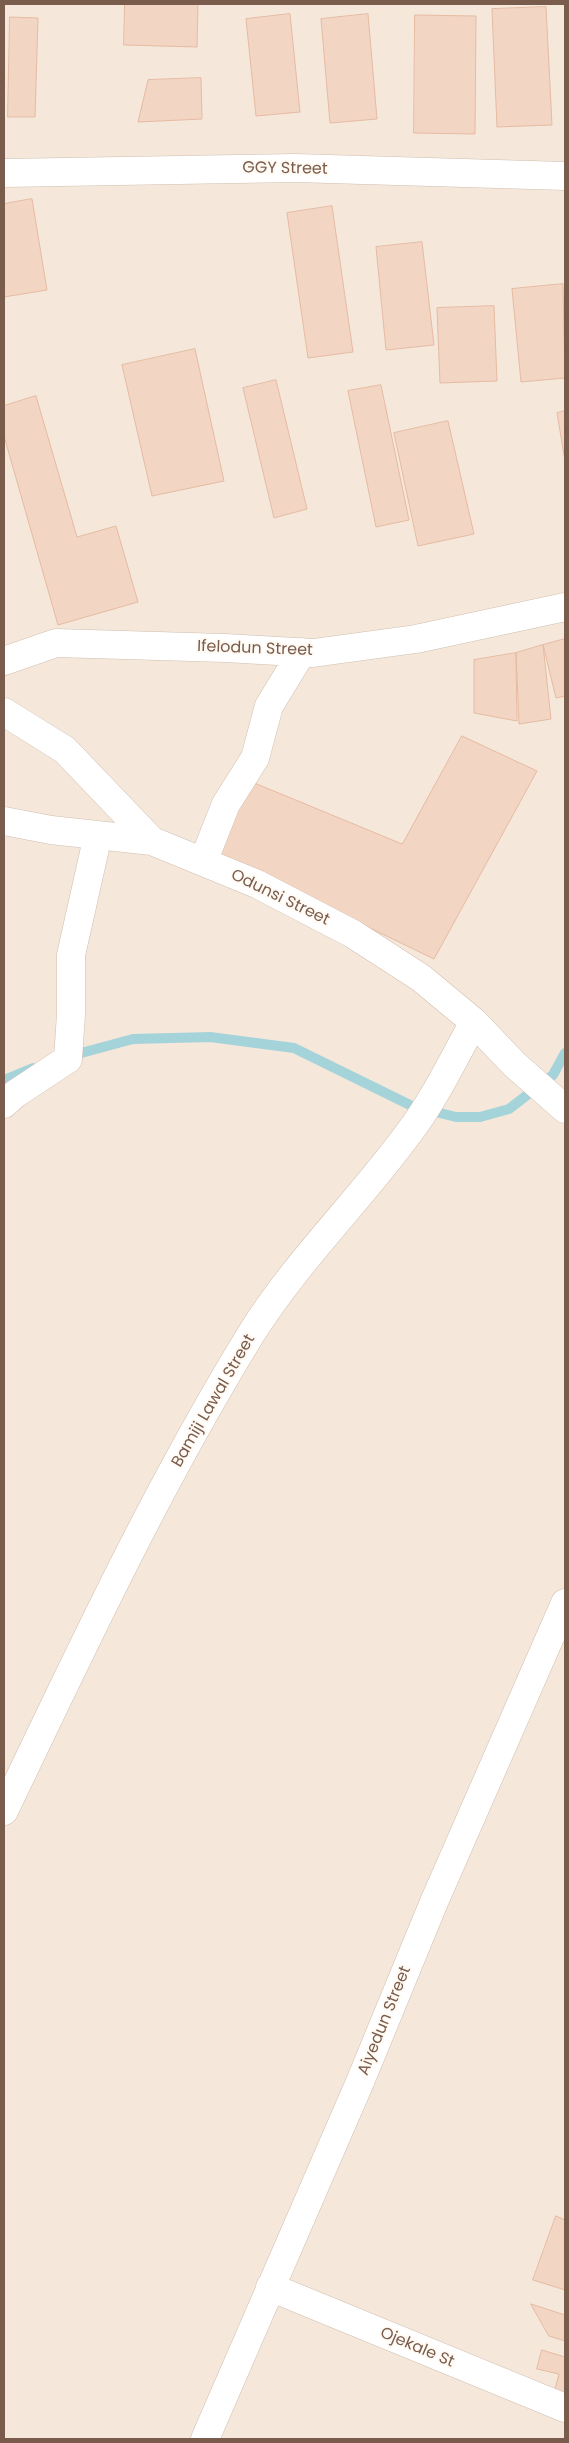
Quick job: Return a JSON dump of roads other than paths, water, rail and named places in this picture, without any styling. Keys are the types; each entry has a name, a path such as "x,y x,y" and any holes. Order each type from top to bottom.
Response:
{"street":[{"name":"GGY Street","path":"4,173 295,168 565,176"},
{"name":"Ifelodun Street","path":"4,661 56,643 225,648 313,653 416,639 565,607"},
{"path":"203,862 226,804 255,758 269,706 302,652"},
{"path":"4,712 65,750 152,841"},
{"name":"Odunsi Street","path":"4,822 152,841 257,884 353,934 421,978 474,1022 514,1064 561,1106"},
{"path":"4,1104 15,1094 68,1059 71,1014 71,955 98,835"},
{"name":"Bamiji Lawal Street","path":"4,1811 98,1617 184,1451 252,1333 322,1238 409,1133 440,1084 474,1022"},
{"name":"Aiyedun Street","path":"205,2439 360,2082 434,1902 565,1603"},
{"name":"Ojekale St","path":"270,2287 565,2408"}],"waterway":[{"path":"70,1056 133,1039 210,1037 294,1048 412,1106 456,1117 480,1117 509,1109 553,1075 565,1053"},
{"path":"4,1080 33,1068"}]}
